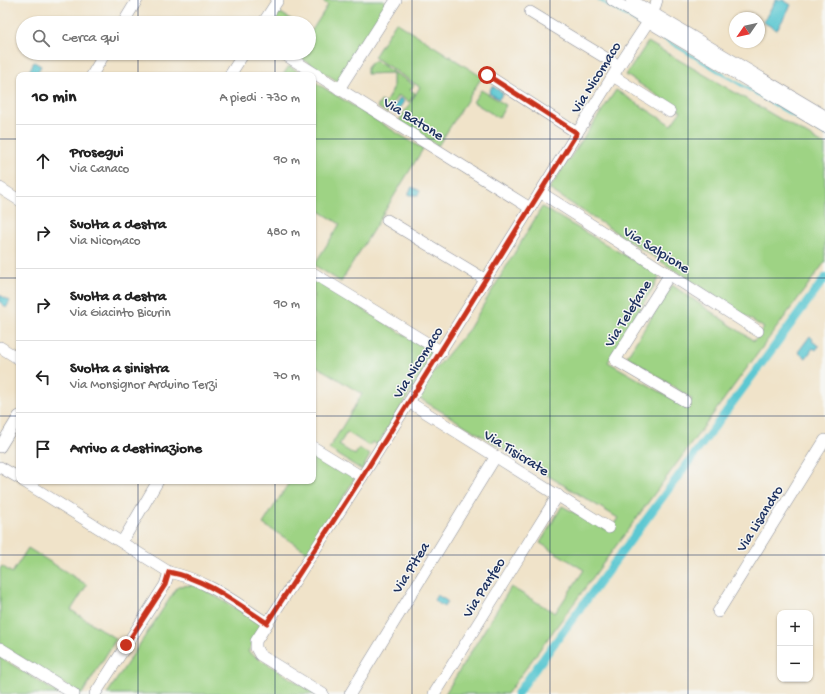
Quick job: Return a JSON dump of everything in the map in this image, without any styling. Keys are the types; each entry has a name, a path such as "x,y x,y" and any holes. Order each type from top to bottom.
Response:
{"street":[{"path":"128,16 138,0"},
{"path":"268,16 278,0"},
{"path":"339,89 396,0"},
{"path":"612,0 648,23 825,127"},
{"path":"631,0 648,23 825,116"},
{"name":"Via Nicomaco","path":"323,694 259,653 255,646 256,641 442,352 540,192 619,66 648,23 657,0"},
{"path":"530,12 619,66"},
{"path":"94,72 101,60"},
{"path":"232,72 240,60"},
{"name":"Via Batone","path":"293,60 312,72"},
{"name":"Via Batone","path":"316,74 530,208"},
{"path":"487,75 577,133"},
{"path":"613,76 670,112"},
{"path":"0,188 16,196"},
{"name":"Via Salpione","path":"540,192 758,331"},
{"path":"387,220 486,280"},
{"name":"Via Telefane","path":"670,274 615,360 685,401"},
{"path":"316,275 442,352"},
{"path":"0,347 16,357"},
{"name":"Via Tisicrate","path":"410,402 609,528"},
{"path":"0,447 16,421"},
{"name":"Via Lisandro","path":"718,612 825,440"},
{"path":"316,449 362,477"},
{"name":"Via Pitea","path":"350,694 496,456"},
{"path":"0,467 16,476"},
{"path":"28,484 169,572 186,576 204,583 267,623"},
{"path":"122,542 156,484"},
{"name":"Via Panfeo","path":"434,694 558,495"},
{"path":"95,694 165,585 169,572"},
{"path":"0,648 74,694"}],"green space":[{"path":"321,0 383,0 388,3 339,82 303,60 316,60 316,24 328,5"},
{"path":"279,12 286,16 276,16"},
{"path":"396,22 482,77 438,146 399,121 420,87 374,57"},
{"path":"648,42 825,145 825,262 507,694 445,694 511,587 555,613 584,570 540,543 562,506 609,531 618,518 414,395 469,329 542,207 660,276 608,362 687,407 692,399 627,356 672,285 754,341 764,328 549,189 616,90 671,125 681,111 626,75"},
{"path":"376,61 414,85 410,90 415,93 409,102 398,95 387,113 377,107 381,101 385,103 393,89 393,73 367,74 367,68 372,62"},
{"path":"289,66 298,72 285,72"},
{"path":"316,83 423,149 341,282 316,266 316,262 340,224 316,209"},
{"path":"481,90 506,105 499,118 473,102"},
{"path":"316,280 435,354 377,445 372,442 369,446 347,432 339,445 355,455 359,448 370,455 362,470 329,449 362,394 316,366"},
{"path":"316,454 355,478 309,553 263,524 288,484 316,484"},
{"path":"28,548 87,585 71,610 116,639 82,694 0,644 0,569 2,566 12,573"},
{"path":"196,585 259,622 262,626 248,652 316,694 107,694 178,586"},
{"path":"0,657 59,694 0,694"}],"water":[{"path":"776,0 783,0 791,5 777,30 765,23 765,19"},
{"path":"34,62 41,66 38,72 29,72"},
{"path":"492,86 503,93 499,99 489,93"},
{"path":"400,98 404,101 396,114 392,111"},
{"path":"412,187 420,191 418,195 409,195"},
{"path":"0,295 10,301 6,308 0,302"},
{"path":"810,336 813,339 812,341 819,346 816,350 813,348 806,358 798,352"},
{"path":"437,595 447,601 444,607 434,600"}],"waterway":[{"path":"599,0 641,25"},
{"path":"647,29 825,135"},
{"path":"517,694 825,278"}],"route":[{"path":"126,645 165,585 169,572 186,576 204,583 267,623 442,352 577,133 487,75"}]}
